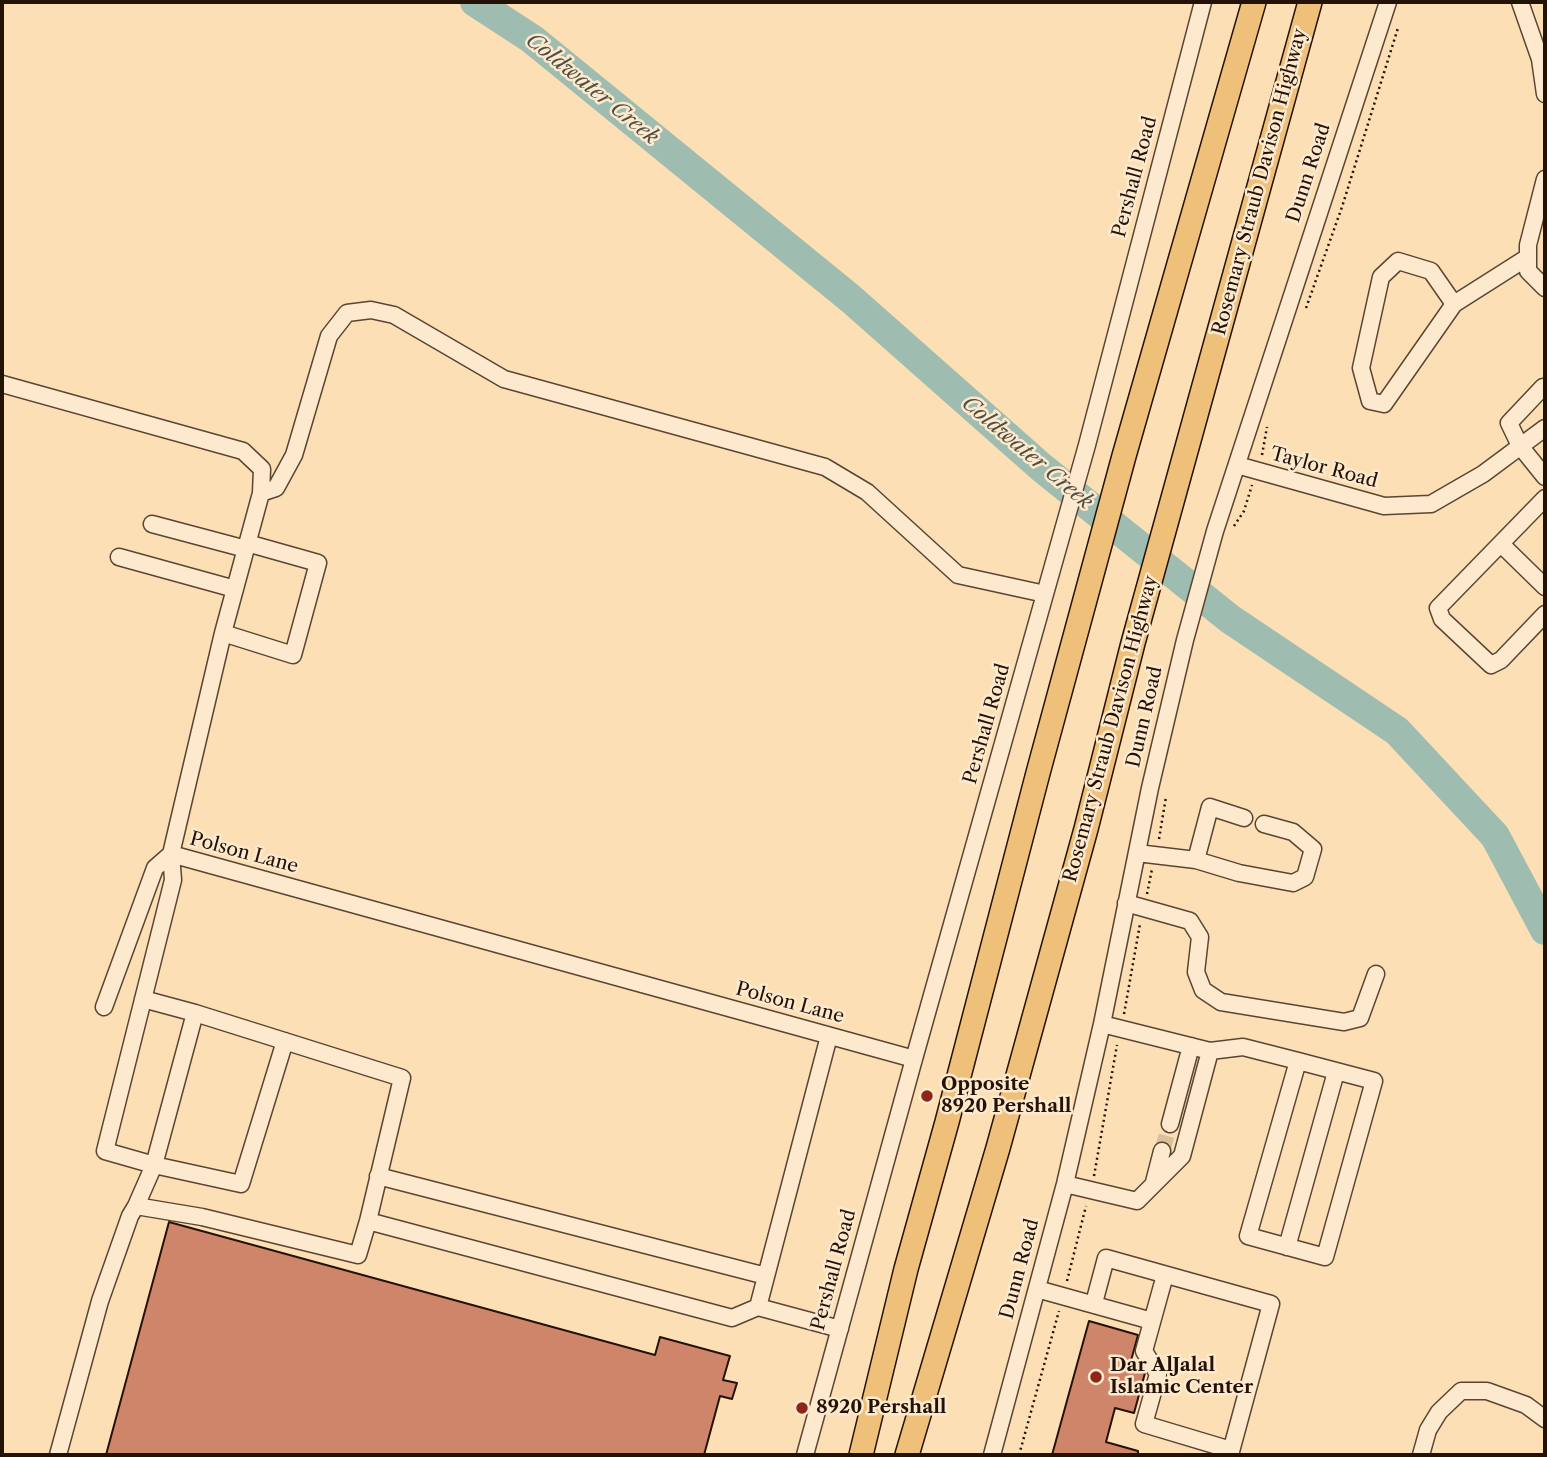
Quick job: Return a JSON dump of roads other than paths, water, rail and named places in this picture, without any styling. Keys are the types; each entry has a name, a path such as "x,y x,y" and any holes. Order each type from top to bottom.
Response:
{"highway":[{"path":"860,1455 906,1269 1096,557 1254,2"},
{"name":"Rosemary Straub Davison Highway","path":"907,1455 1001,1136 1162,535 1310,2"}],"street":[{"name":"Pershall Road","path":"805,1455 1087,445 1203,2"},
{"name":"Dunn Road","path":"992,1455 1065,1184 1185,640 1215,531 1388,2"},
{"path":"1520,2 1540,59 1545,94"},
{"path":"1545,179 1528,245 1528,271 1545,288"},
{"path":"1454,304 1431,271 1398,261 1381,277 1361,368 1370,401 1384,404 1454,304 1528,257"},
{"path":"261,493 276,488 293,455 329,336 347,313 371,310 394,315 504,379 825,467 867,492 958,575 1045,594"},
{"name":"Polson Lane","path":"2,384 243,451 262,469 261,493 223,633 171,855 914,1059"},
{"path":"1545,387 1509,422 1520,446 1545,477"},
{"name":"Taylor Road","path":"1237,465 1384,506 1431,504 1483,474 1545,428"},
{"path":"1545,498 1438,608 1442,619 1491,665 1501,660 1545,614"},
{"path":"152,524 318,563 293,656 223,633"},
{"path":"1501,544 1545,587"},
{"path":"119,557 235,589"},
{"path":"1196,860 1210,807 1244,818"},
{"path":"1137,853 1196,860 1239,873 1293,884 1305,877 1313,849 1293,832 1264,824"},
{"path":"171,855 173,880 105,1151 241,1184 285,1041"},
{"path":"104,1007 155,868 171,855"},
{"path":"1126,903 1190,921 1200,937 1195,972 1203,990 1221,1002 1344,1022 1360,1018 1376,974"},
{"path":"136,1206 202,1217 358,1255 402,1078 143,999"},
{"path":"58,1455 100,1301 130,1216 154,1165 195,1013"},
{"path":"1102,1024 1210,1051 1243,1047 1297,1060 1374,1081 1325,1257 1248,1236 1297,1060"},
{"path":"758,1307 830,1036"},
{"path":"1170,1124 1191,1046"},
{"path":"1065,1184 1137,1201 1182,1156 1210,1051"},
{"path":"1287,1247 1336,1072"},
{"path":"1153,1184 1162,1151"},
{"path":"378,1176 766,1276"},
{"path":"368,1221 732,1318 758,1307 840,1329"},
{"path":"1094,1303 1106,1258 1271,1304 1230,1453 1144,1424 1158,1374 1144,1350 1165,1275"},
{"path":"1037,1289 1152,1321"},
{"path":"1421,1455 1428,1430 1439,1412 1461,1391 1487,1391 1527,1405 1545,1419"}],"waterway":[{"name":"Coldwater Creek","path":"475,2 532,39 851,299 1041,467 1230,619 1397,731 1495,836 1545,930"}],"tunnel":[{"path":"1162,1151 1170,1124"}],"place":[{"name":"Opposite 8920 Pershall","path":"927,1096"},
{"name":"Dar AlJalal Islamic Center","path":"1096,1377"},
{"name":"8920 Pershall","path":"802,1408"}]}
